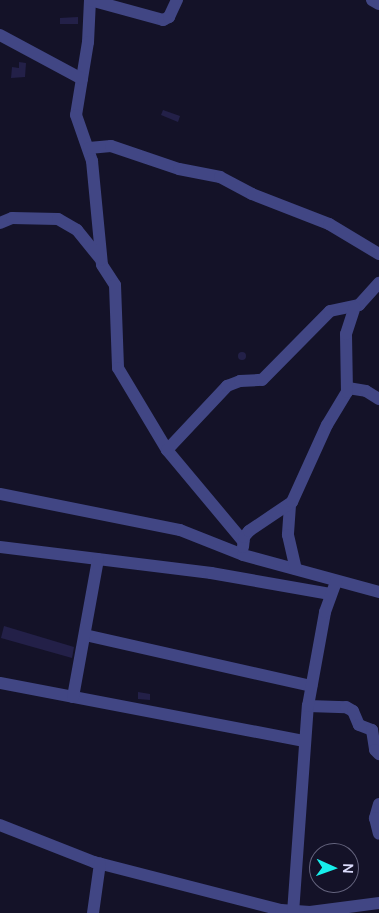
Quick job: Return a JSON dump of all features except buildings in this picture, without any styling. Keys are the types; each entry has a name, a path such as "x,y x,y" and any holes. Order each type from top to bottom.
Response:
{"street":[{"path":"101,261 89,148 76,115 82,79 90,0 166,20 177,0"},
{"path":"372,0 379,4"},
{"path":"0,36 82,79"},
{"path":"89,148 111,146 179,169 220,177 252,194 329,224 379,254"},
{"path":"0,224 12,218 58,219 76,230 101,261 115,284 118,368 167,450 243,541"},
{"path":"296,569 288,535 290,505 348,388 346,334 355,307 379,283"},
{"path":"167,450 227,386 240,381 262,380 330,311 355,307"},
{"path":"348,388 366,391 379,399"},
{"path":"0,494 180,530 243,554 379,592"},
{"path":"243,554 243,541 249,531 290,505"},
{"path":"0,547 210,573 330,594"},
{"path":"73,697 98,559"},
{"path":"293,913 308,706 330,594 336,581"},
{"path":"85,635 311,686"},
{"path":"0,682 305,741"},
{"path":"308,706 346,708 353,711 359,725 372,730 375,750 379,754"},
{"path":"379,804 375,818 379,834"},
{"path":"0,825 64,852 100,863 293,913 379,903"},
{"path":"94,913 100,863"}]}
